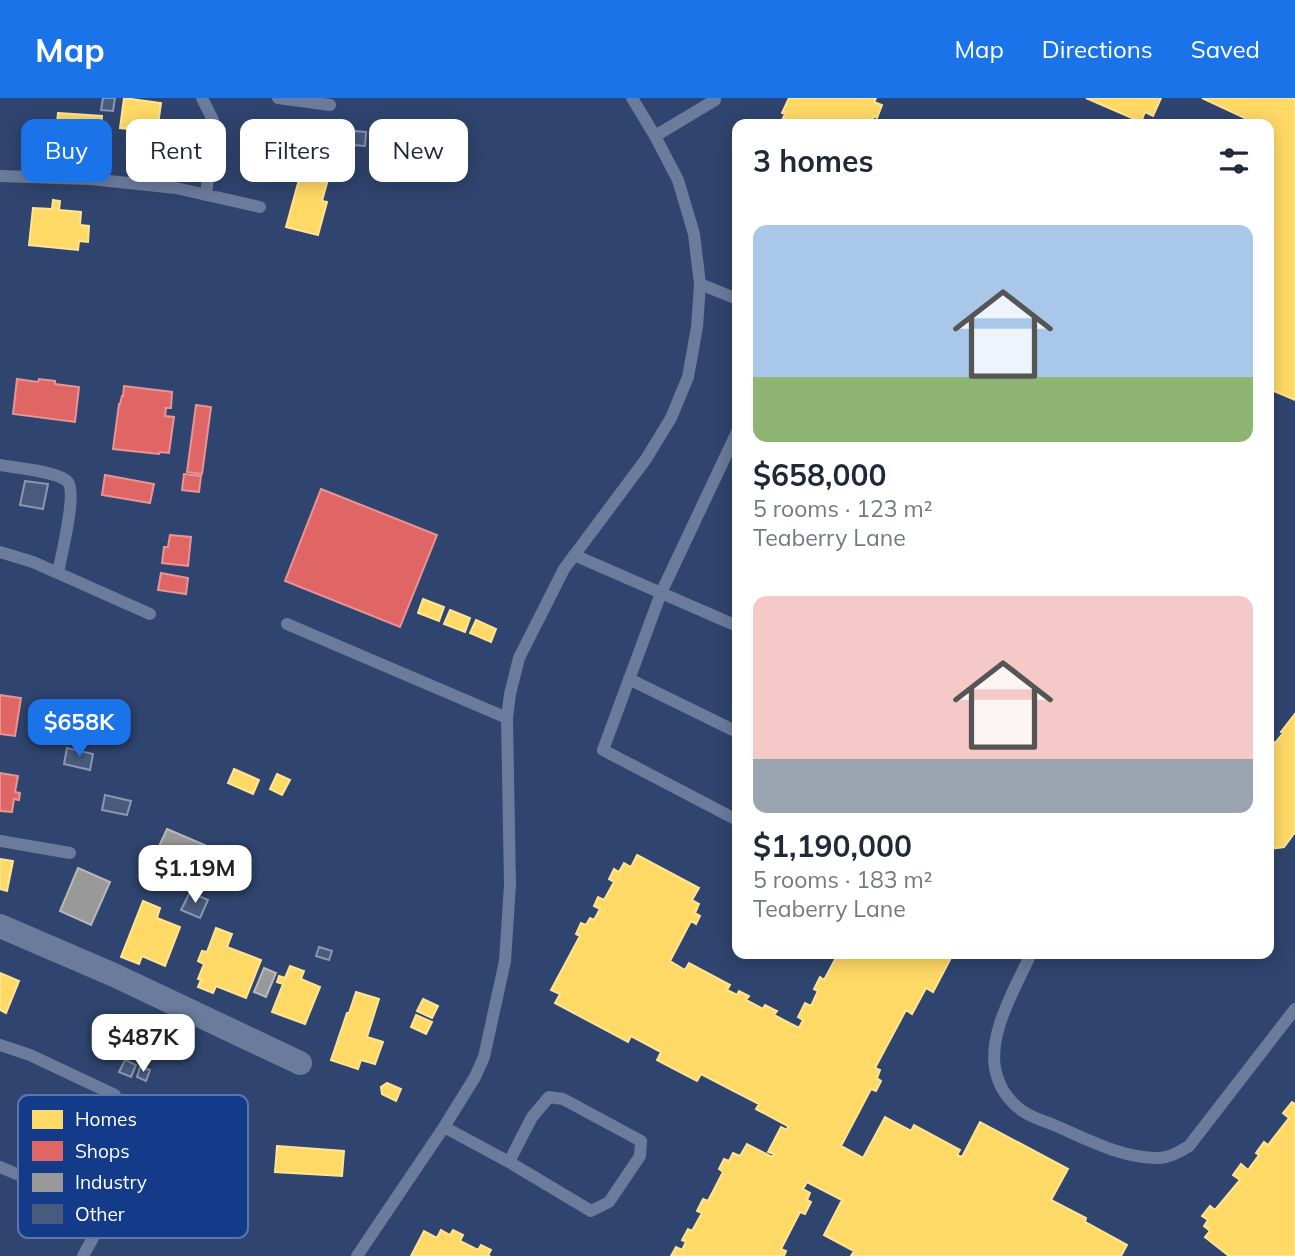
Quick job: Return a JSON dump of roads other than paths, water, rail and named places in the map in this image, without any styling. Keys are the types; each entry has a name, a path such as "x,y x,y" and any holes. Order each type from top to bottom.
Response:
{"street":[{"path":"0,926 114,975 300,1063"}],"lane":[{"path":"202,98 213,120 206,195"},
{"path":"278,98 330,105"},
{"path":"357,1256 444,1127 475,1077 484,1057 505,961 510,885 507,718 519,658 564,569 646,459 671,418 688,377 697,327 699,284 694,234 678,180 632,98"},
{"path":"655,136 715,99"},
{"path":"0,176 90,179 176,188 260,207"},
{"path":"699,284 732,297"},
{"path":"732,443 661,593 603,750 732,817"},
{"path":"0,465 48,474 67,481 71,490 70,508 58,573"},
{"path":"0,552 33,562 150,614"},
{"path":"574,555 732,624"},
{"path":"287,624 507,718"},
{"path":"629,680 732,730"},
{"path":"0,841 70,853"},
{"path":"1029,959 996,1029 994,1058 997,1078 1008,1097 1024,1112 1104,1147 1144,1157 1162,1158 1189,1146 1295,1009"},
{"path":"0,1045 30,1055 115,1095"},
{"path":"444,1127 591,1211 609,1202 640,1156 640,1141 563,1098 549,1097 532,1117 509,1162"},
{"path":"0,1167 18,1175"},
{"path":"83,1256 93,1238"}]}
